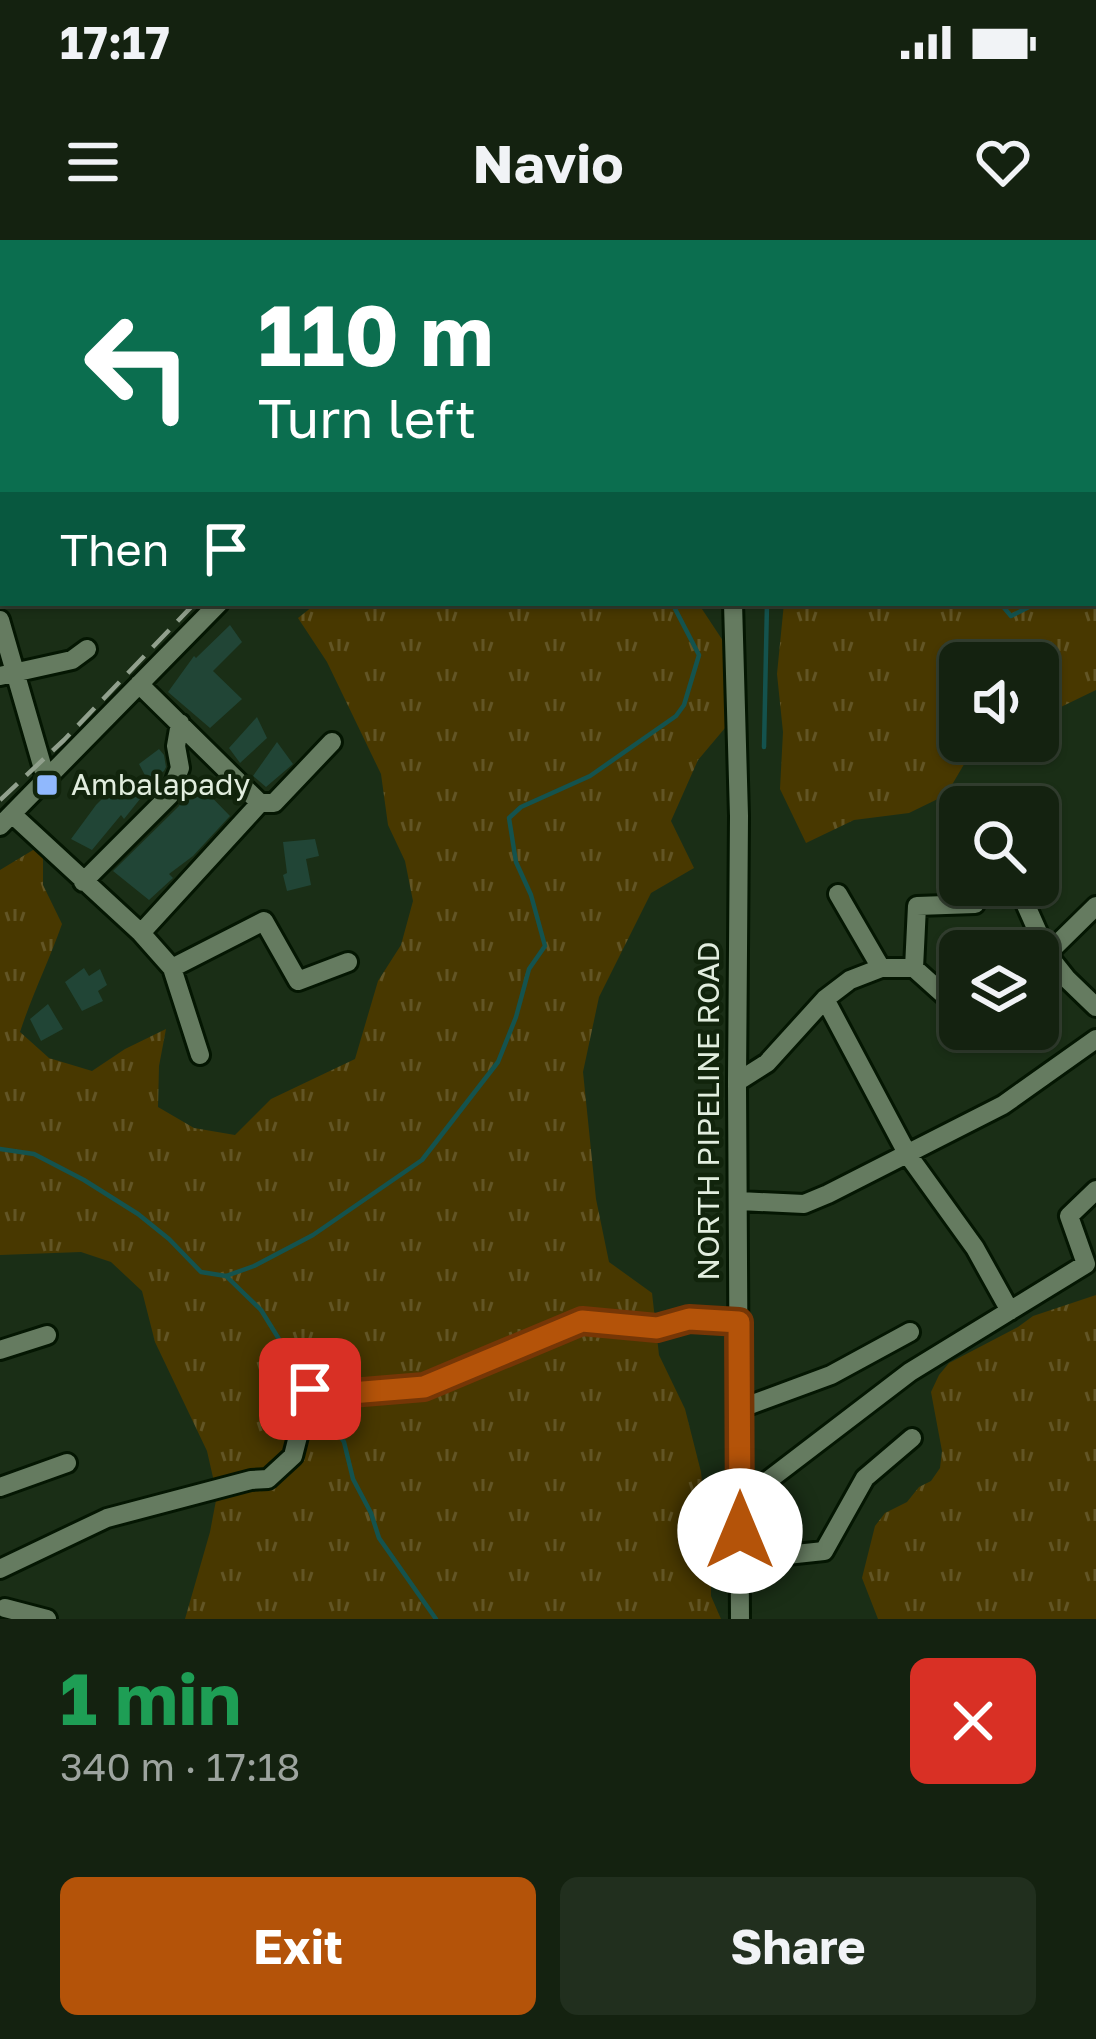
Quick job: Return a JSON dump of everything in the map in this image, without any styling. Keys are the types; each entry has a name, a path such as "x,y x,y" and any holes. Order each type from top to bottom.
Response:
{"street":[{"path":"200,1055 172,968 141,933 6,820 216,606"},
{"name":"NORTH PIPELINE ROAD","path":"733,606 739,816 740,1619"},
{"path":"0,620 9,674 46,779"},
{"path":"9,674 72,660 87,649"},
{"path":"139,684 260,803 274,803 332,742"},
{"path":"83,882 170,796 180,768 179,723"},
{"path":"141,933 260,803"},
{"path":"838,894 881,968"},
{"path":"914,968 917,906 939,905"},
{"path":"1059,942 1096,906"},
{"path":"172,968 264,921 298,982 348,962"},
{"path":"737,1082 767,1063 825,999 850,980 881,968 914,968 939,990"},
{"path":"1059,972 1096,1007"},
{"path":"825,999 908,1155 975,1248 1010,1311"},
{"path":"739,1202 804,1204 1003,1105 1096,1039"},
{"path":"740,1502 910,1372 1086,1264 1070,1216 1096,1190"},
{"path":"0,1569 107,1518 268,1479 293,1456 310,1389 351,1393 424,1387 582,1321 657,1328 689,1319 739,1322"},
{"path":"740,1408 830,1375 910,1332"},
{"path":"0,1350 47,1334"},
{"path":"740,1560 824,1551 866,1478 912,1438"},
{"path":"0,1486 68,1463"},
{"path":"2,1605 47,1619"}],"green space":[{"path":"313,606 700,606 735,659 736,715 698,760 671,821 694,868 651,893 599,997 583,1072 596,1199 609,1262 652,1293 659,1355 685,1409 701,1472 716,1549 711,1596 721,1619 185,1619 217,1495 207,1451 155,1342 142,1291 111,1262 81,1252 0,1255 0,870 43,844 43,885 62,924 20,1032 49,1058 92,1071 166,1029 158,1107 194,1128 235,1135 271,1099 355,1059 378,981 401,945 413,901 405,861 388,825 381,774 327,662 298,618"},
{"path":"784,606 1096,606 1096,690 1059,708 1059,642 939,642 939,762 965,762 951,786 939,786 939,798 909,813 854,820 806,843 780,789 783,732 777,674"},
{"path":"1096,1295 1096,1619 878,1619 862,1578 875,1526 885,1513 931,1481 940,1468 942,1451 931,1392 939,1375 949,1363 1033,1316"}],"building":[{"path":"230,625 242,642 213,671 242,699 210,728 168,692 194,656"},
{"path":"257,717 267,738 240,763 229,748"},
{"path":"277,742 293,764 266,787 253,776"},
{"path":"159,749 166,767 148,781 139,764"},
{"path":"126,775 144,794 124,819 121,815 92,850 71,839 96,805"},
{"path":"192,777 230,816 169,874 173,878 149,900 113,871 179,806"},
{"path":"315,839 319,856 306,859 311,885 287,891 283,842"},
{"path":"84,968 89,976 100,969 107,985 98,991 103,1001 82,1011 65,982"},
{"path":"48,1004 63,1029 41,1041 30,1019"}],"waterway":[{"path":"0,1149 34,1154 84,1180 138,1214 201,1272 226,1276 313,1235 422,1160 498,1062 529,969 545,946 516,862 509,818 521,807 590,776 676,716 684,705 699,655 674,606"},
{"path":"764,747 767,606"},
{"path":"1003,606 1011,616 1031,606"},
{"path":"226,1276 261,1310 308,1386"},
{"path":"314,1396 344,1442 353,1479 379,1538 436,1619"}],"railway":[{"path":"0,800 192,606"}],"place":[{"name":"Ambalapady","path":"47,785"}],"route":[{"path":"310,1389 351,1393 424,1387 582,1321 657,1328 689,1319 739,1322 740,1531"}]}
